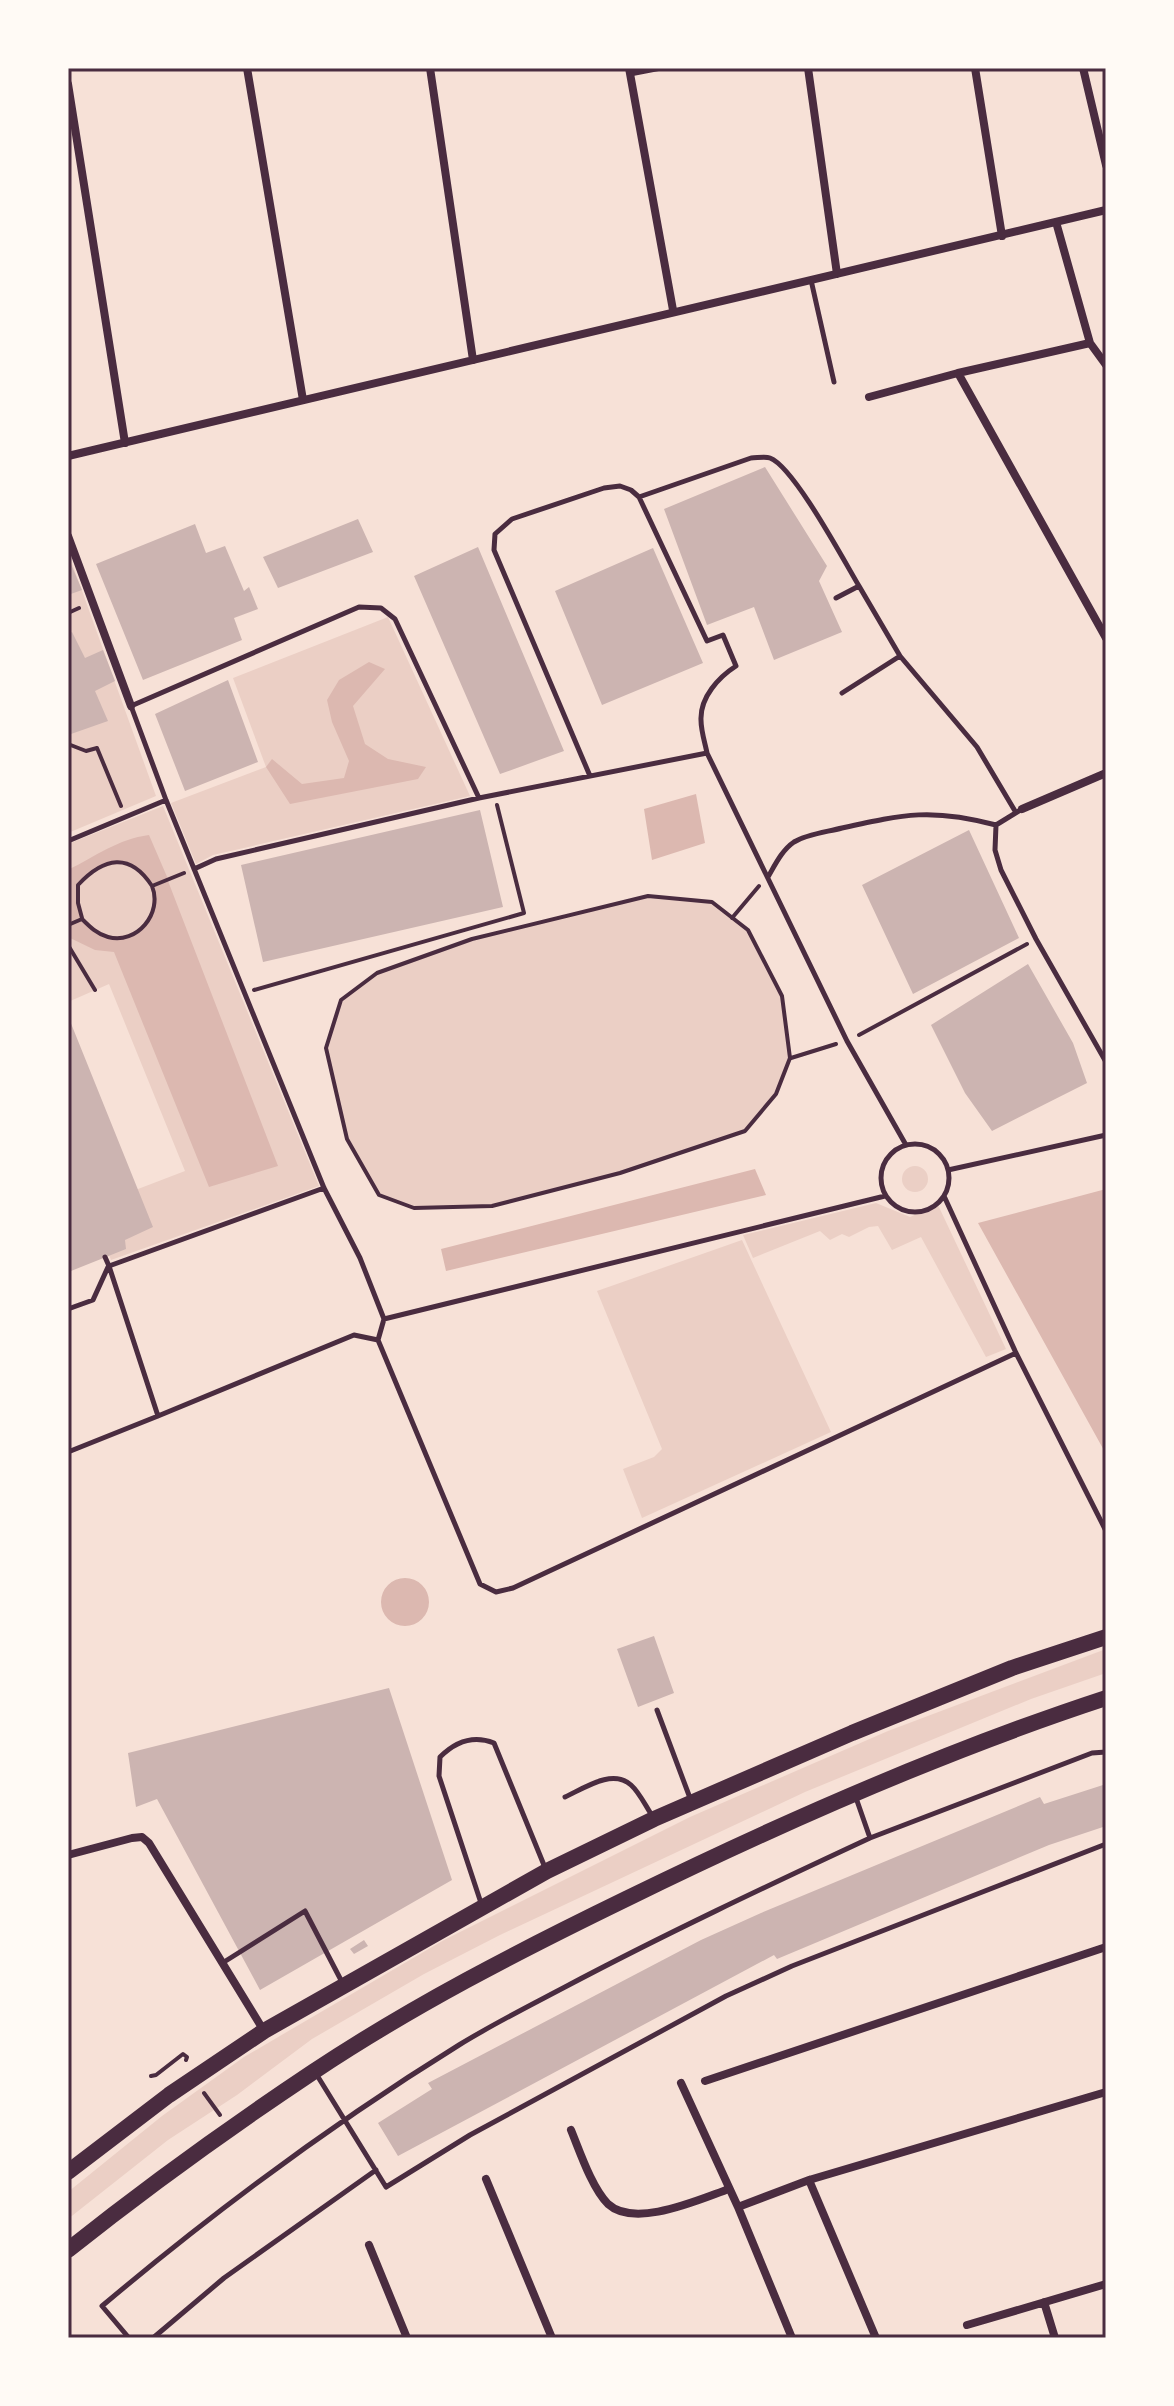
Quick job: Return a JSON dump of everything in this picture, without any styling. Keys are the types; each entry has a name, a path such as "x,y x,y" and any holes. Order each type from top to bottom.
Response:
{"main road":[{"path":"68,2172 169,2095 264,2031 547,1871 654,1819 1012,1668 1106,1637"},
{"path":"68,2250 154,2182 315,2071 428,2002 571,1926 723,1851 854,1794 1106,1698"}],"street":[{"path":"247,68 303,400"},
{"path":"430,68 473,360"},
{"path":"808,68 837,274"},
{"path":"975,68 1002,236"},
{"path":"1083,68 1106,165"},
{"path":"630,71 673,310"},
{"path":"68,84 125,443"},
{"path":"68,456 673,310 1106,210"},
{"path":"1056,222 1090,343 1106,365"},
{"path":"869,397 1090,343"},
{"path":"958,373 1106,638"},
{"path":"68,536 131,706"},
{"path":"1018,810 1106,773"},
{"path":"68,1855 142,1837 149,1843 264,2031"},
{"path":"705,2081 1106,1947"},
{"path":"681,2083 738,2207 792,2338"},
{"path":"738,2207 809,2180 1106,2092"},
{"path":"571,2130 591,2177 609,2205 631,2214 665,2211 729,2189"},
{"path":"486,2179 552,2338"},
{"path":"809,2180 876,2338"},
{"path":"369,2245 407,2338"},
{"path":"967,2325 1106,2284"},
{"path":"1044,2302 1055,2338"}],"lane":[{"path":"630,71 661,68"},
{"path":"811,280 834,382"},
{"path":"639,497 751,458 770,458 780,465 816,511 900,656 977,747 1018,810 996,825 940,813 901,815 815,834 795,841 767,877"},
{"path":"590,776 494,550 495,534 512,519 604,488 620,486 639,497 707,641 723,635 736,666 721,676 709,692 700,718 707,753 847,1041 906,1145"},
{"path":"836,598 859,586"},
{"path":"479,798 395,619 381,608 359,607 131,706 166,800 324,1188 360,1258 384,1319 378,1340 480,1584 496,1592 513,1588 1016,1353"},
{"path":"842,693 900,656"},
{"path":"194,869 216,859 479,798 707,753"},
{"path":"68,841 166,800"},
{"path":"996,825 995,850 1001,870 1106,1062"},
{"path":"948,1170 1106,1135"},
{"path":"917,1144 936,1152 948,1170 944,1196 926,1211 903,1211 893,1205 881,1187 883,1165 896,1149 906,1145 917,1144"},
{"path":"68,1309 93,1300 109,1266 324,1188"},
{"path":"384,1319 885,1196"},
{"path":"944,1196 1016,1353 1106,1531"},
{"path":"105,1257 158,1416"},
{"path":"68,1452 354,1335 378,1340"},
{"path":"657,1710 692,1803"},
{"path":"482,1907 439,1776 440,1757 450,1747 478,1737 494,1743 547,1871"},
{"path":"129,2338 102,2306 217,2211 345,2118 460,2044 705,1915 870,1838 1092,1753 1106,1752"},
{"path":"565,1797 605,1779 618,1778 631,1785 654,1819"},
{"path":"854,1794 870,1838"},
{"path":"315,2071 386,2187 470,2135 726,1996 792,1966 1106,1844"},
{"path":"224,1962 305,1911 343,1985"},
{"path":"153,2338 247,2261 376,2170"}],"path":[{"path":"68,744 86,751 97,748 125,817"},
{"path":"244,993 524,913 494,795"},
{"path":"116,862 130,864 139,869 152,886 155,903 152,915 137,933 124,938 109,937 82,919 78,885 102,865 116,862"},
{"path":"152,886 194,869"},
{"path":"732,918 767,877"},
{"path":"648,896 712,902 732,918 748,930 782,996 790,1058 776,1094 745,1131 620,1173 492,1206 414,1208 379,1195 347,1139 326,1048 341,1000 377,973 472,939 648,896"},
{"path":"68,925 82,919"},
{"path":"790,1058 847,1041 1036,939"},
{"path":"68,945 95,990"},
{"path":"151,2076 185,2054 187,2058 183,2063"},
{"path":"200,2087 226,2123"}],"shaded area":[{"path":"68,552 156,796 68,833"},
{"path":"388,617 470,796 213,855 196,864 171,803 266,767 233,678"},
{"path":"369,662 385,669 353,706 365,744 388,759 426,767 418,779 290,804 266,767 272,759 302,784 344,778 349,761 332,722 327,700 339,680"},
{"path":"696,794 705,843 652,860 644,809"},
{"path":"163,806 319,1186 111,1260 91,1207 185,1171 109,984 68,1002 68,844"},
{"path":"149,835 168,879 152,886 144,874 126,862 107,863 78,884 81,918 68,924 68,870 117,844"},
{"path":"168,881 278,1166 209,1187 114,952 95,950 68,937 68,927 82,919 108,938 137,933 152,915 153,887"},
{"path":"648,896 712,902 748,930 782,996 790,1058 776,1094 745,1131 620,1173 492,1206 414,1208 379,1195 347,1139 326,1048 341,1000 377,973 472,939"},
{"path":"915,1166 924,1170 928,1179 924,1188 915,1192 906,1188 902,1179 906,1170"},
{"path":"755,1169 766,1195 446,1271 441,1249"},
{"path":"1106,1189 1106,1454 978,1223"},
{"path":"876,1203 910,1217 938,1205 1006,1349 986,1357 921,1237 892,1250 878,1226 849,1237 842,1234 830,1240 820,1231 753,1258 743,1235"},
{"path":"742,1240 831,1432 642,1518 623,1469 654,1457 662,1449 597,1291"},
{"path":"405,1578 422,1585 429,1602 422,1619 405,1626 388,1619 381,1602 388,1585"},
{"path":"1106,1649 1106,1673 1031,1699 805,1792 500,1935 424,1974 312,2039 237,2095 168,2140 68,2219 68,2192 162,2116 244,2057 444,1940 690,1817 888,1731"}],"building":[{"path":"765,467 827,566 819,581 842,632 774,660 754,607 707,625 664,509"},
{"path":"358,519 373,552 278,588 263,557"},
{"path":"195,524 206,553 225,546 244,591 249,587 258,609 234,618 242,640 143,680 96,564"},
{"path":"478,547 564,751 500,774 414,576"},
{"path":"653,548 703,663 602,705 555,591"},
{"path":"68,557 82,590 68,595"},
{"path":"72,632 85,658 103,650 115,681 95,691 108,721 71,734 68,728 68,634"},
{"path":"228,680 258,762 185,791 155,714"},
{"path":"480,810 503,907 263,962 241,865"},
{"path":"969,830 1019,938 913,994 862,885"},
{"path":"1028,964 1073,1043 1087,1083 992,1131 965,1093 931,1025"},
{"path":"68,1016 153,1227 125,1240 126,1249 71,1271 68,1264"},
{"path":"654,1636 674,1693 638,1707 617,1649"},
{"path":"389,1688 452,1880 260,1990 157,1799 136,1807 128,1753"},
{"path":"1103,1785 1106,1793 1106,1826 1049,1845 777,1959 774,1955 398,2156 378,2123 432,2089 428,2083 701,1940 1040,1797 1044,1804"},
{"path":"364,1940 368,1946 354,1954 350,1949"}]}
